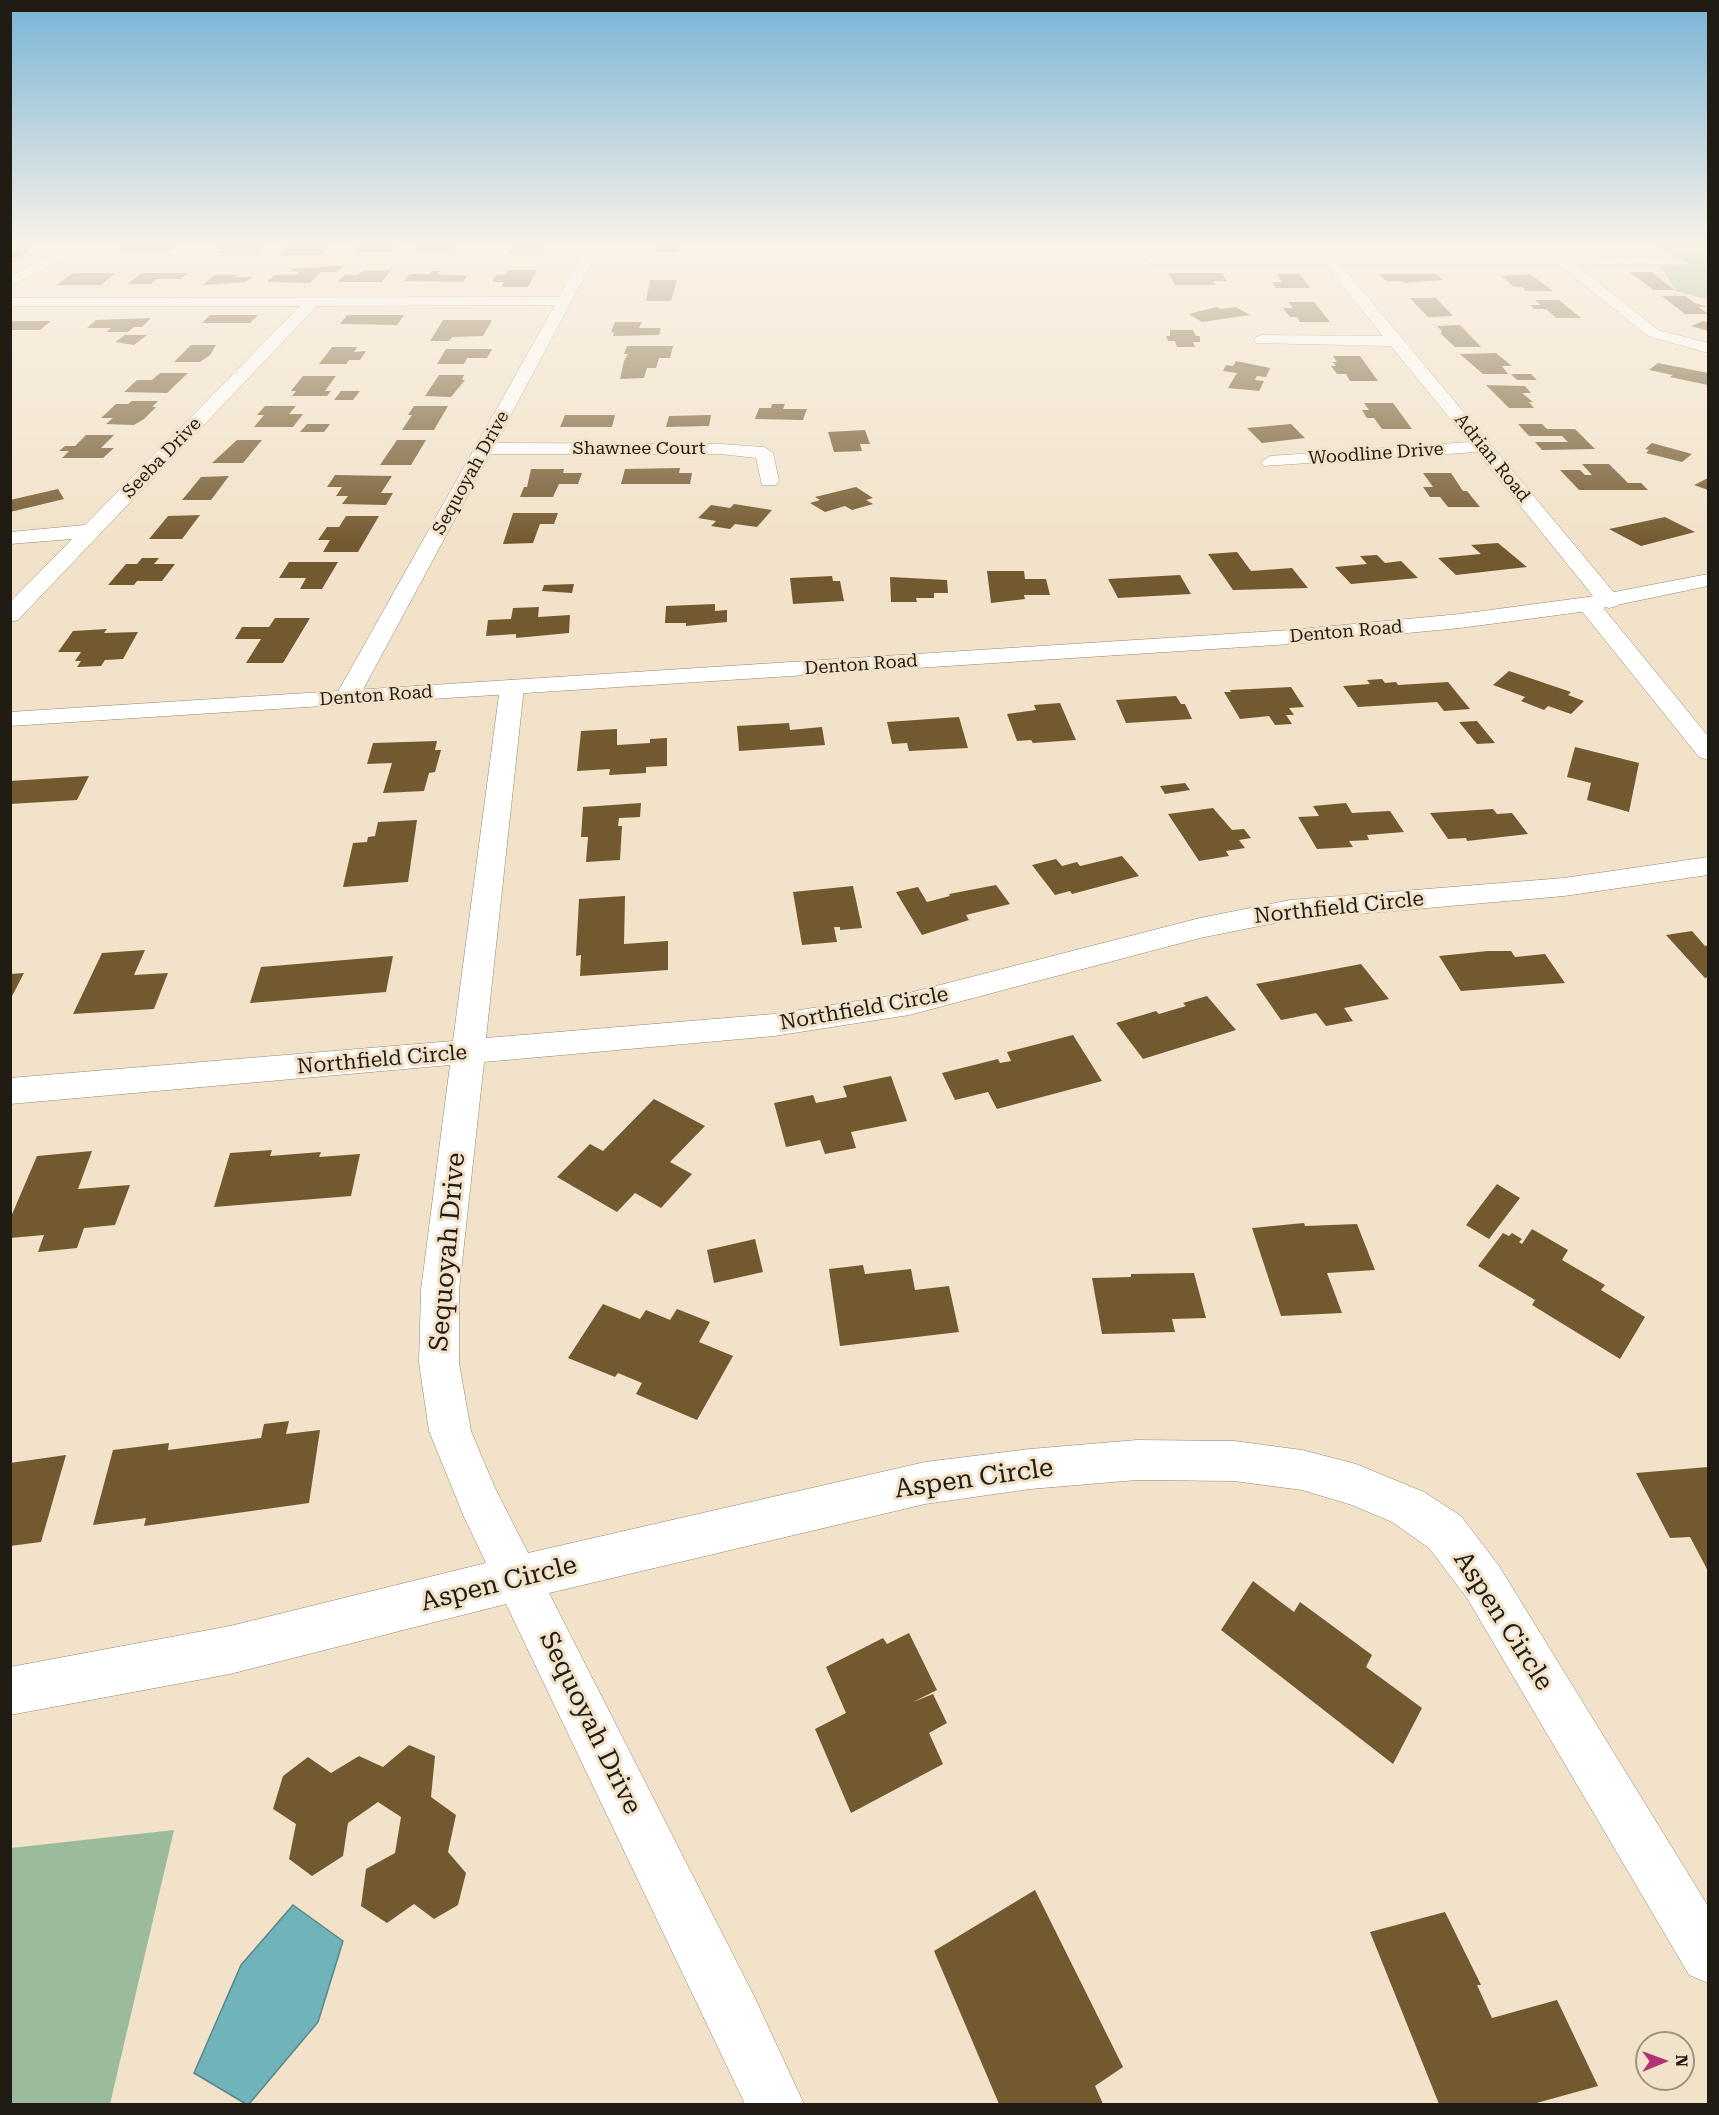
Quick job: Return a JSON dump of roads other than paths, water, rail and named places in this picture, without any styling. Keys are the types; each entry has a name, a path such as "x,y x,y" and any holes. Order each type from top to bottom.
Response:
{"street":[{"name":"Seeba Drive","path":"10,615 270,346"},
{"name":"Sequoyah Drive","path":"347,698 540,346"},
{"name":"Adrian Road","path":"1399,346 1482,446 1598,602"},
{"name":"Woodline Drive","path":"1270,462 1482,446"},
{"name":"Shawnee Court","path":"484,448 721,448 764,453 769,481"},
{"path":"10,538 91,531"},
{"name":"Denton Road","path":"10,719 1291,637 1437,624 1598,602 1708,580"},
{"path":"1598,602 1708,752"},
{"name":"Sequoyah Drive","path":"512,687 440,1290 439,1363 450,1431 479,1502 775,2104"},
{"name":"Northfield Circle","path":"10,1091 774,1025 909,1004 1200,928 1290,910 1564,887 1708,866"},
{"name":"Aspen Circle","path":"10,1690 230,1650 519,1580 640,1548 925,1483 1030,1469 1137,1460 1234,1461 1302,1470 1356,1485 1408,1507 1445,1532 1483,1582 1708,1956"}],"water":[{"path":"293,1905 343,1941 318,2022 249,2104 246,2104 194,2073 241,1965"}]}
